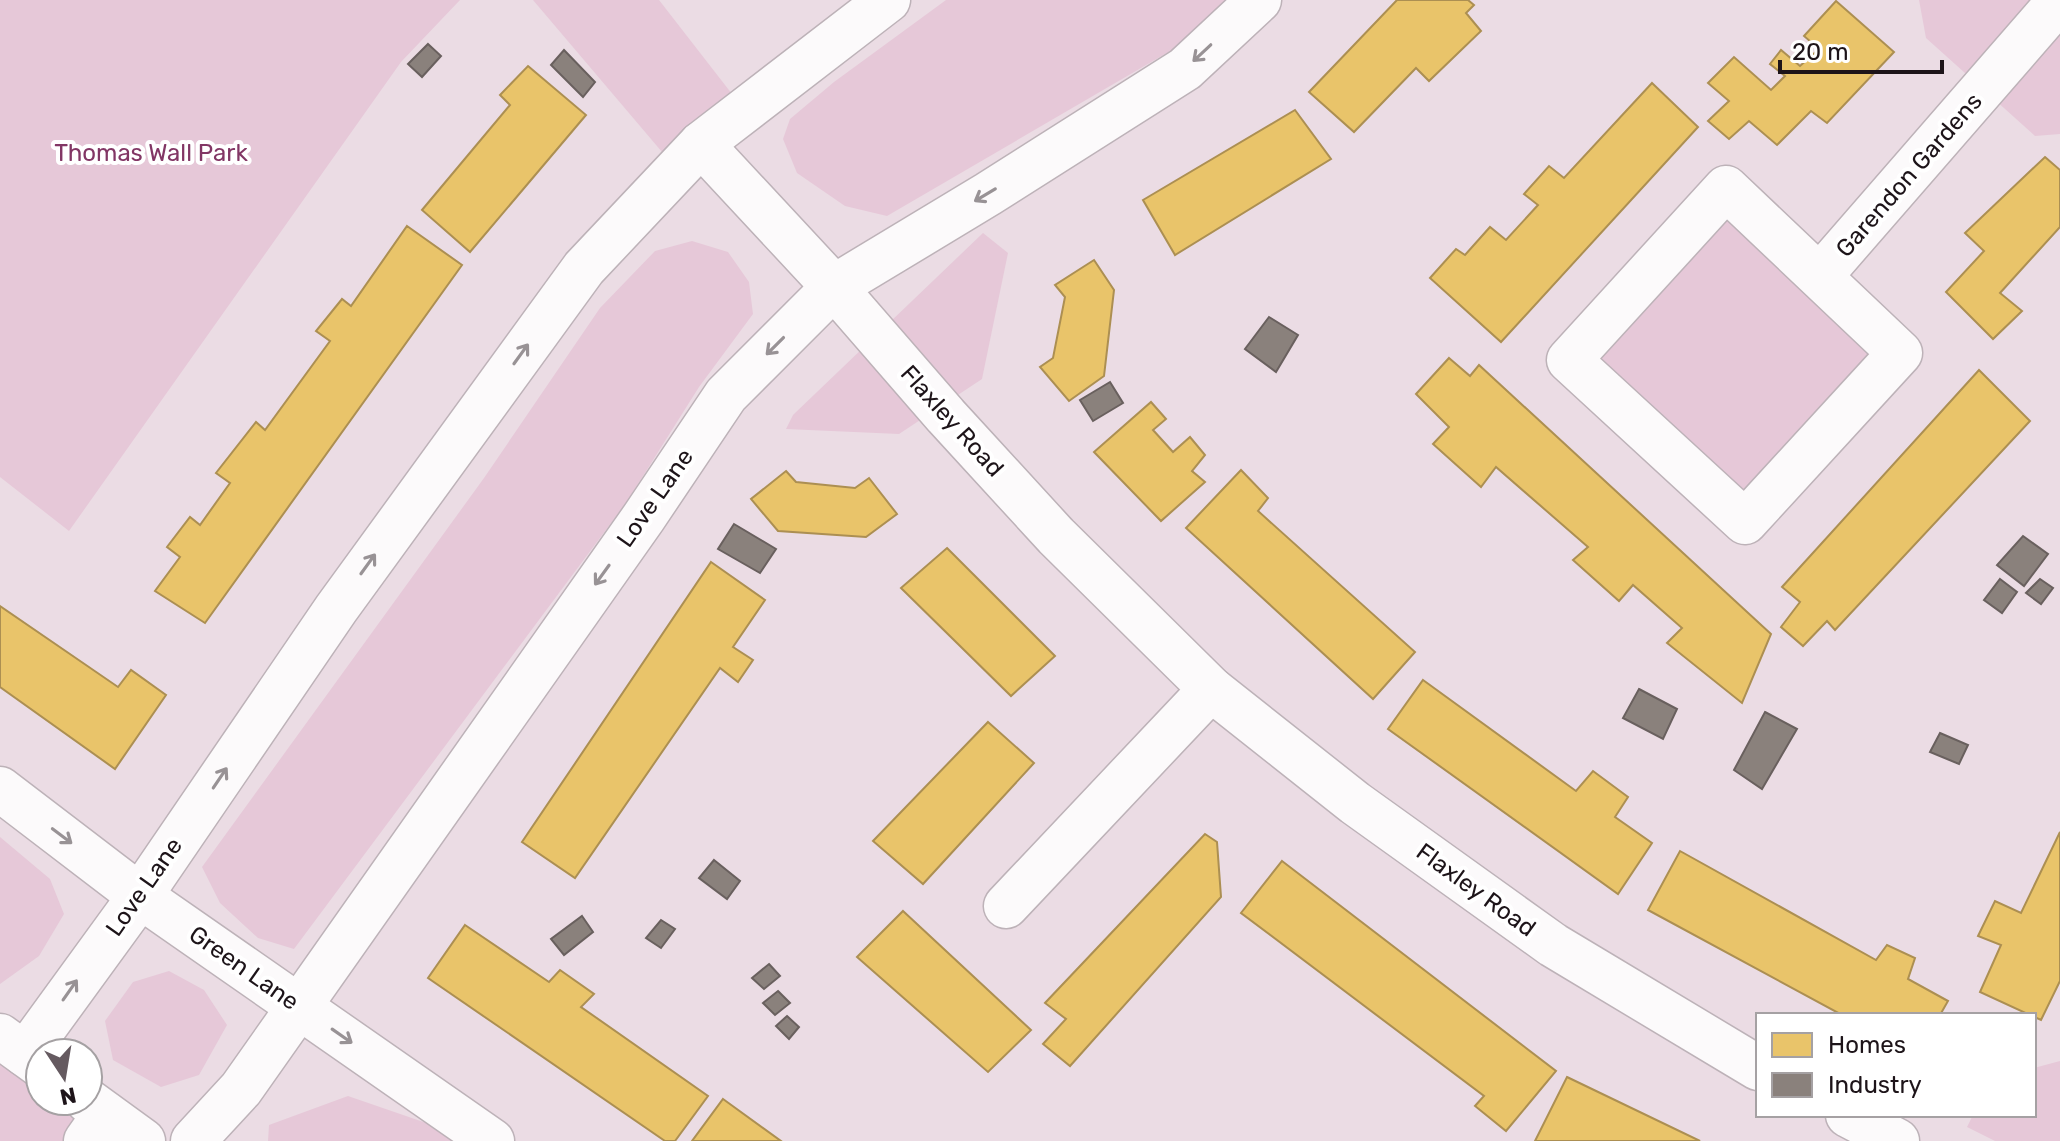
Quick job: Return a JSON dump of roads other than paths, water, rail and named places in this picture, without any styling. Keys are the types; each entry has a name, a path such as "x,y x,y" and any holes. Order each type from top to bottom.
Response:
{"street":[{"name":"Love Lane","path":"22,1052 140,896 336,609 584,268 701,144 888,0"},
{"name":"Love Lane","path":"193,1141 241,1089 297,1005 644,517 726,395 834,287 1185,69 1259,0"},
{"name":"Garendon Gardens","path":"1820,276 2060,0"},
{"name":"Flaxley Road","path":"701,144 834,287 1056,536 1211,689 1355,803 1553,945 1756,1067"},
{"name":"Garendon Gardens","path":"1726,188 1820,276 1900,353 1745,522 1569,360 1726,188"},
{"path":"1006,906 1211,689"},
{"name":"Green Lane","path":"0,789 140,896 492,1141"},
{"path":"1852,1117 1897,1141"},
{"path":"93,1119 143,1141"}],"park label":[{"name":"Thomas Wall Park","path":"151,153"}]}
